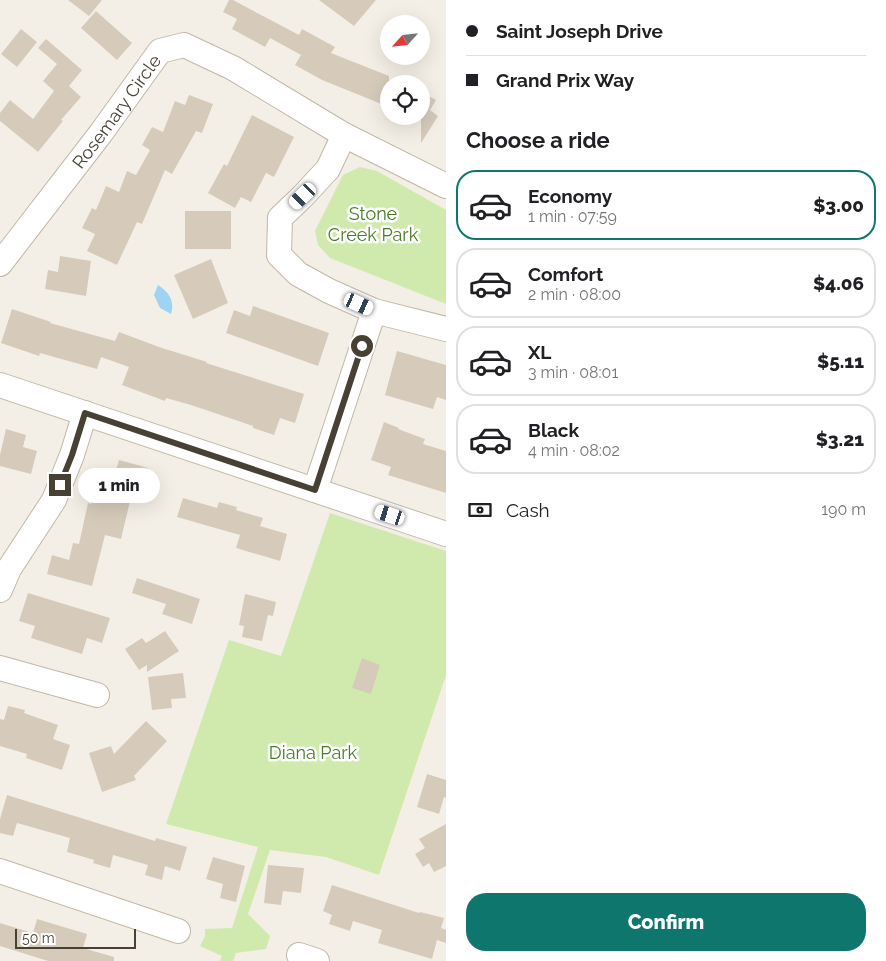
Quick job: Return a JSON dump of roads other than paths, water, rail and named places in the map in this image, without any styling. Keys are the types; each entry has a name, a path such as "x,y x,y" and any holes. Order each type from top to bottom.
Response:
{"street":[{"name":"Rosemary Circle","path":"1,261 101,133 160,51 184,45 233,68 344,135 446,186"},
{"path":"344,135 328,169 280,218 279,255 298,274 374,311 446,329"},
{"path":"315,490 374,311"},
{"path":"0,385 446,534"},
{"path":"0,590 9,569 54,500 72,455 85,413"},
{"path":"0,668 97,695"},
{"path":"0,871 178,931"}],"water":[{"path":"158,285 172,301 171,314 160,308 154,295"}],"park label":[{"name":"Stone Creek Park","path":"373,223"},
{"name":"Diana Park","path":"313,752"}]}
